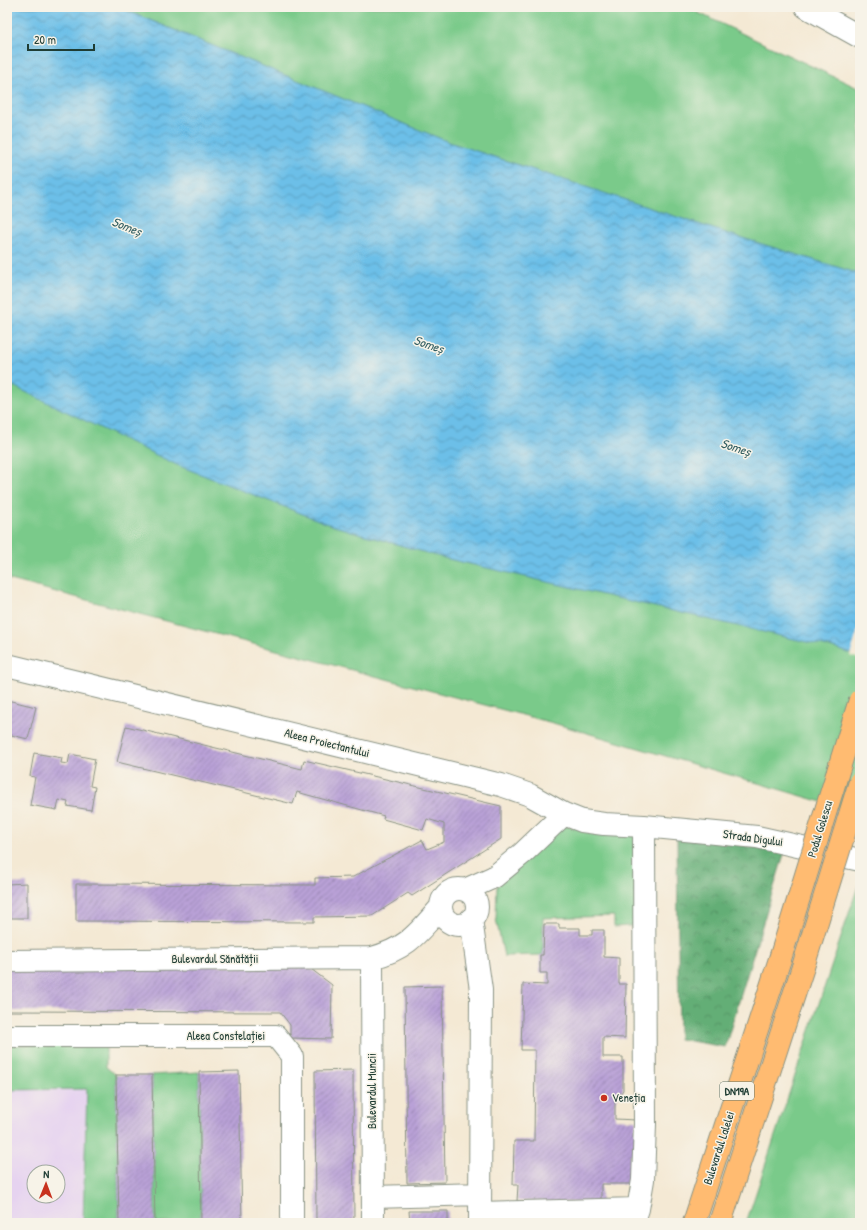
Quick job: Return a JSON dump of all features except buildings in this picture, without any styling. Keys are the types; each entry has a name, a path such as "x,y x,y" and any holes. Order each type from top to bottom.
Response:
{"main road":[{"name":"Podul Golescu","path":"780,959 860,700"},
{"name":"Podul Golescu","path":"802,967 860,782"},
{"name":"Bulevardul Lalelei","path":"694,1223 780,959"},
{"name":"Bulevardul Lalelei","path":"720,1223 802,967"}],"street":[{"path":"810,8 860,37"},
{"name":"Aleea Proiectantului","path":"7,665 501,785 530,795 564,814 582,821 604,824 644,826"},
{"name":"Bulevardul Sănătății","path":"7,961 372,958 388,954 404,945 416,935 459,911 494,876 523,853 564,814"},
{"path":"373,1197 480,1210 636,1216 643,1180 645,1124 644,826"},
{"name":"Strada Digului","path":"644,826 757,837 860,860"},
{"path":"459,911 475,947 481,990 480,1210"},
{"name":"Bulevardul Muncii","path":"372,958 373,1223"},
{"name":"Aleea Constelației","path":"7,1036 276,1036 292,1056 292,1223"}],"shaded area":[{"path":"87,1089 83,1223 7,1223 7,1090"}],"green space":[{"path":"7,7 686,7 860,89 860,813 553,723 7,579"},
{"path":"562,826 644,834 643,925 614,927 614,916 543,918 543,955 504,956 496,919 497,886"},
{"path":"677,837 785,851 725,1047 679,1039"},
{"path":"859,883 860,1223 746,1223"},
{"path":"7,1045 106,1045 106,1067 116,1075 119,1223 83,1223 87,1089 7,1090"},
{"path":"199,1072 201,1223 155,1223 152,1075"}],"water":[{"name":"Someș","path":"7,7 118,7 449,142 726,233 860,274 860,657 837,649 444,558 331,525 177,465 7,383"}],"pier":[{"path":"860,623 860,659 850,656"}],"place":[{"name":"Veneția","path":"604,1098"}]}
